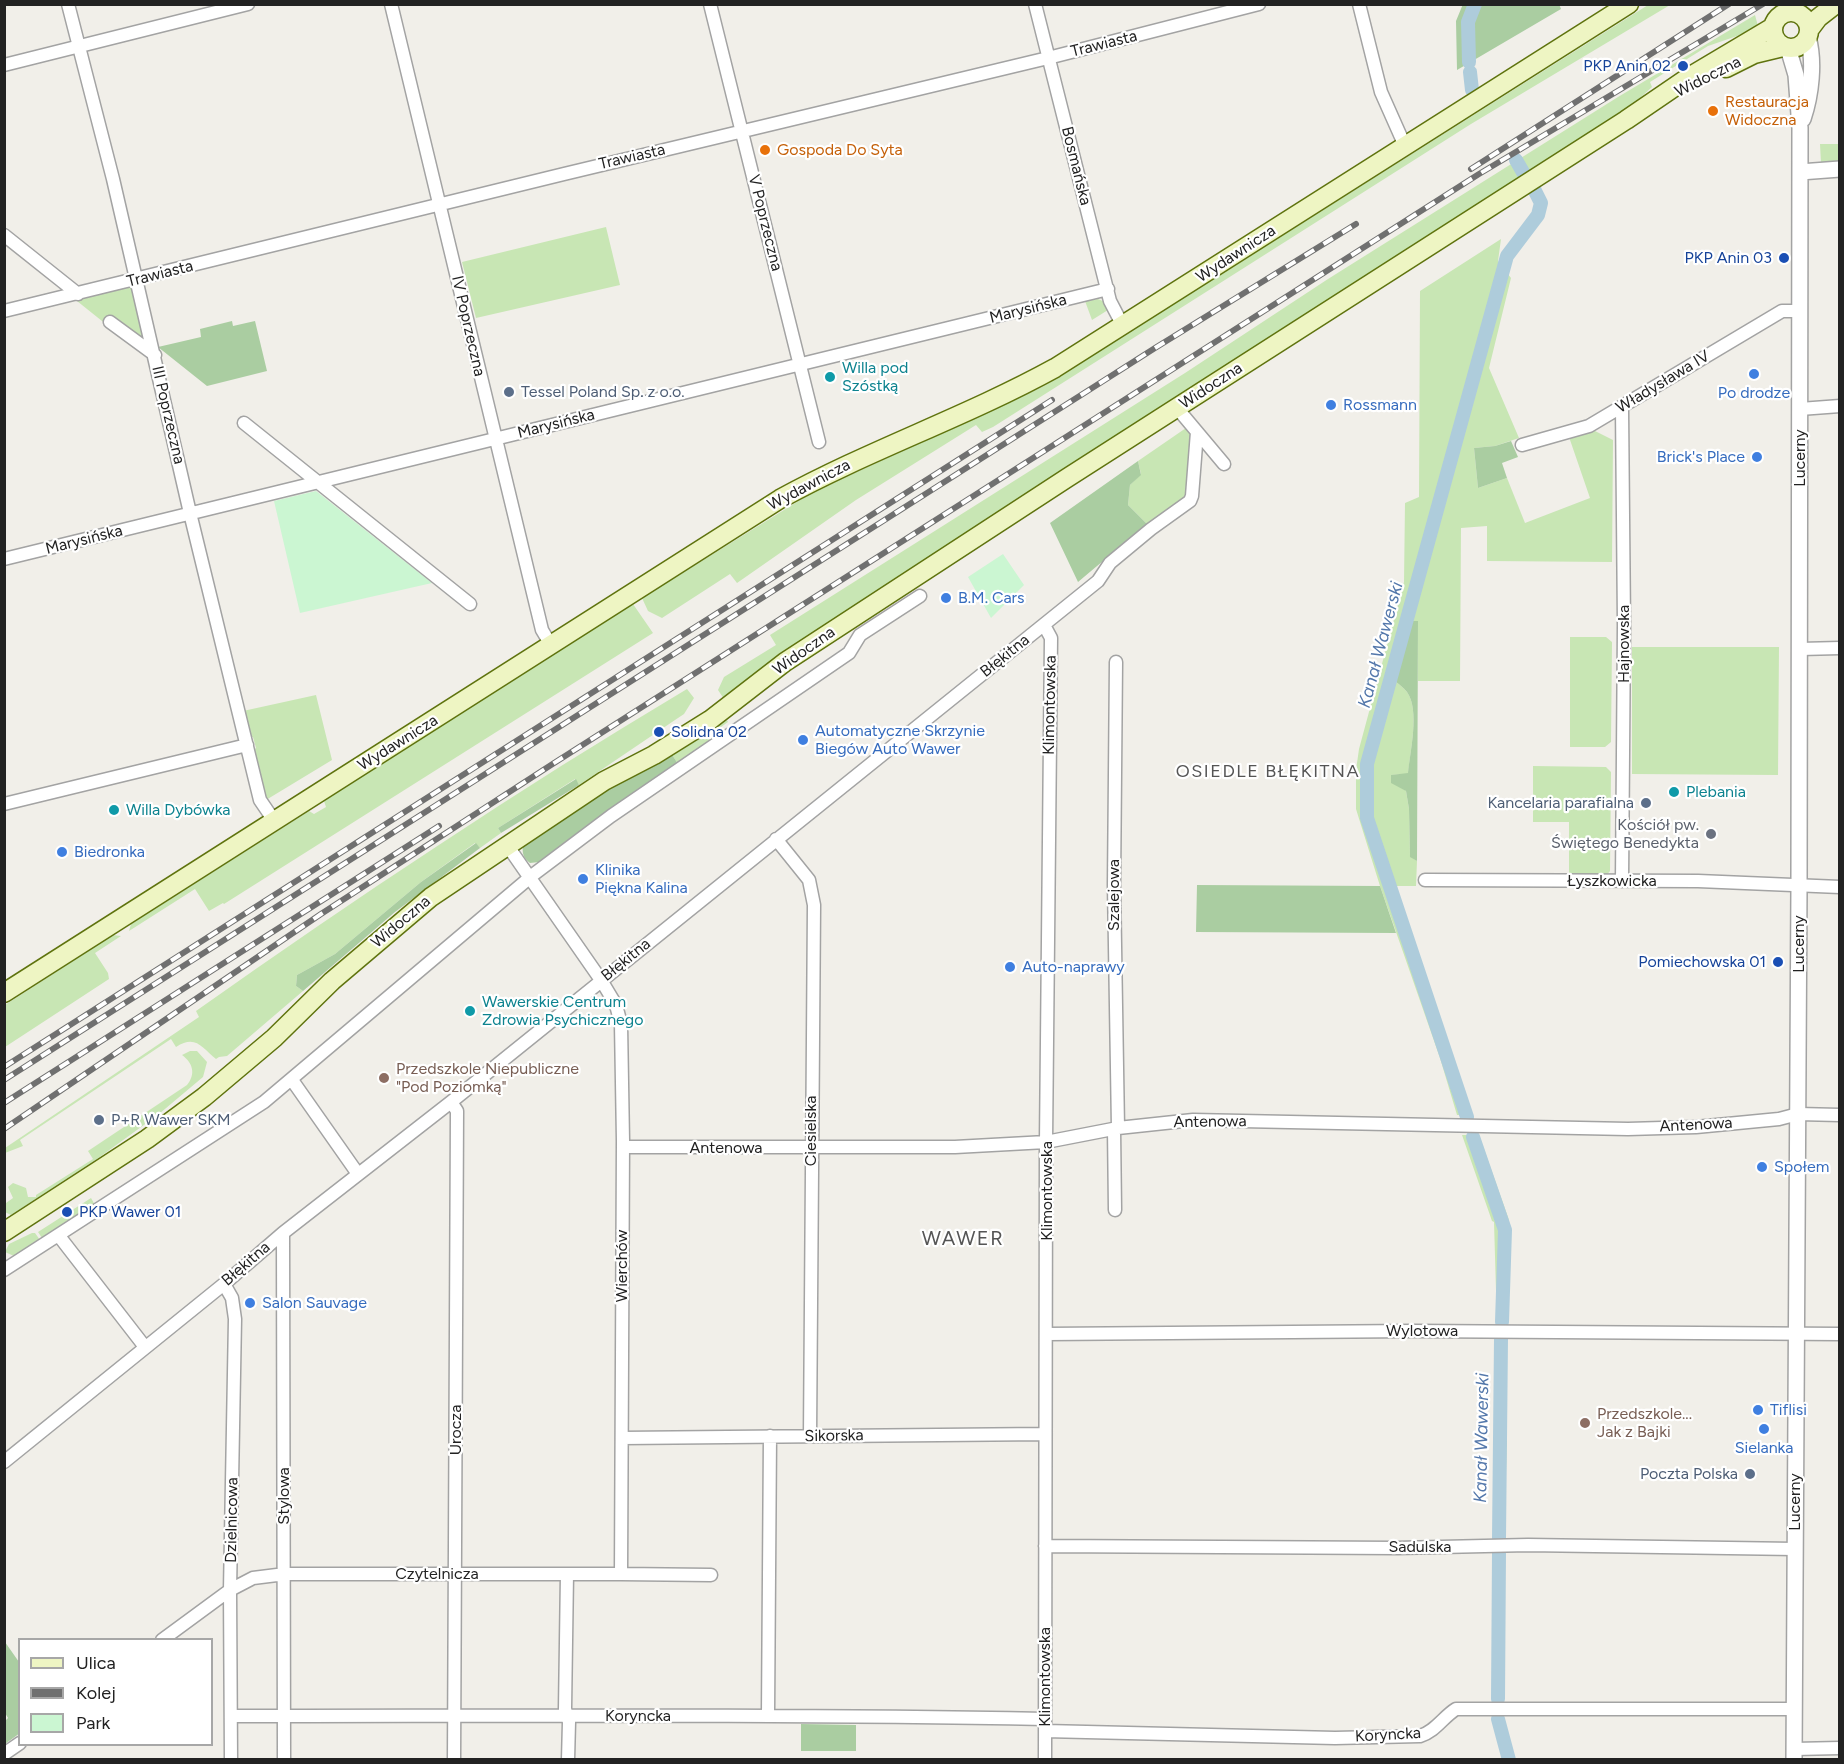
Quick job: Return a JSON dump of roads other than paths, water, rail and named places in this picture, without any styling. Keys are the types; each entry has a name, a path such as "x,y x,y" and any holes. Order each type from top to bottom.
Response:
{"main road":[{"name":"Wydawnicza","path":"4,993 780,499 818,478 1032,381 1124,326 1629,4"},
{"path":"1809,33 1807,22 1802,15 1802,8 1780,15 1773,27 1774,39 1785,47 1798,47 1809,33 1818,18 1836,4"},
{"name":"Widoczna","path":"4,1232 142,1143 193,1106 274,1038 332,981 431,897 507,845 604,781 654,755 710,720 785,662 1636,114 1689,77 1773,27"},
{"name":"Widoczna","path":"1636,114 1754,54 1785,47"}],"street":[{"name":"III Poprzeczna","path":"68,4 155,355 190,513 260,800 275,822"},
{"path":"4,64 248,4"},
{"name":"IV Poprzeczna","path":"391,4 542,630 551,645"},
{"name":"V Poprzeczna","path":"710,4 819,442"},
{"name":"Bosmańska","path":"1035,4 1108,289 1114,310 1124,326"},
{"name":"Trawiasta","path":"4,311 1048,58 1259,4"},
{"path":"1359,4 1381,92 1405,146"},
{"name":"Lucerny","path":"1794,1754 1800,649 1800,128 1803,81 1810,46 1809,33"},
{"name":"Lucerny","path":"1785,47 1803,81"},
{"path":"1800,171 1839,169"},
{"path":"4,235 78,294"},
{"name":"Marysińska","path":"4,560 1108,289"},
{"name":"Władysława IV","path":"1521,446 1589,426 1782,311 1800,311"},
{"path":"110,322 155,355"},
{"path":"1800,409 1839,406"},
{"path":"1177,408 1224,464"},
{"name":"Hajnowska","path":"1622,408 1624,637 1622,881"},
{"path":"244,423 470,604"},
{"name":"Błękitna","path":"4,1462 224,1284 283,1233 451,1102 1098,581 1110,563 1190,501 1197,432"},
{"name":"Widoczna","path":"4,1270 264,1102 531,877 611,816 849,653 860,635 920,596"},
{"name":"Klimontowska","path":"1044,625 1051,638 1046,1142 1045,1760"},
{"path":"1800,649 1839,648"},
{"name":"Szalejowa","path":"1115,1210 1116,662"},
{"path":"4,804 247,745"},
{"name":"Ciesielska","path":"776,839 809,880 813,892 810,1436"},
{"name":"Wierchów","path":"507,845 601,980 616,1005 621,1024 623,1147 621,1574"},
{"name":"Łyszkowicka","path":"1425,880 1734,882 1839,887"},
{"path":"292,1080 358,1174"},
{"name":"Urocza","path":"451,1102 457,1111 454,1760"},
{"name":"Antenowa","path":"623,1147 954,1147 1046,1142 1116,1129 1205,1120 1628,1129 1696,1127 1779,1119 1798,1114 1839,1115"},
{"name":"Stylowa","path":"283,1233 284,1760"},
{"path":"59,1236 145,1347"},
{"name":"Dzielnicowa","path":"224,1284 232,1298 235,1319 230,1590 231,1760"},
{"name":"Wylotowa","path":"1047,1334 1414,1331 1839,1334"},
{"name":"Sikorska","path":"622,1438 1045,1434"},
{"path":"768,1714 770,1436"},
{"name":"Sadulska","path":"1045,1546 1397,1548 1528,1545 1795,1549"},
{"name":"Czytelnicza","path":"230,1590 253,1578 285,1574 711,1575"},
{"path":"567,1574 565,1709 568,1760"},
{"path":"165,1638 230,1590"},
{"name":"Koryncka","path":"231,1716 454,1717 768,1714 1335,1738 1420,1736 1430,1733 1447,1714 1456,1708 1794,1709"},
{"path":"4,1754 18,1744"},
{"path":"1794,1754 1839,1748"}],"waterway":[{"name":"Kanał Wawerski","path":"1469,62 1468,22 1475,4"},
{"name":"Kanał Wawerski","path":"1470,72 1472,90"},
{"name":"Kanał Wawerski","path":"1516,160 1524,174"},
{"name":"Kanał Wawerski","path":"1467,1117 1367,818 1367,764 1507,256 1538,215 1541,203 1534,189"},
{"name":"Kanał Wawerski","path":"1473,1137 1505,1230 1502,1322"},
{"name":"Kanał Wawerski","path":"1499,1538 1501,1339"},
{"name":"Kanał Wawerski","path":"1498,1699 1499,1553"},
{"name":"Kanał Wawerski","path":"1498,1719 1509,1760"}],"railway":[{"path":"1471,169 1729,4"},
{"path":"4,1129 321,914 551,765 1479,174 1763,4"},
{"path":"4,1080 1155,348 1356,224"},
{"path":"4,1067 1052,400"},
{"path":"4,1103 439,826"}],"place":[{"name":"PKP Anin 02","path":"1683,66"},
{"name":"Restauracja Widoczna","path":"1713,111"},
{"name":"Gospoda Do Syta","path":"765,150"},
{"name":"PKP Anin 03","path":"1784,258"},
{"name":"Po drodze","path":"1754,374"},
{"name":"Willa pod Szóstką","path":"830,377"},
{"name":"Tessel Poland Sp. z o.o.","path":"509,392"},
{"name":"Rossmann","path":"1331,405"},
{"name":"Brick's Place","path":"1757,457"},
{"name":"B.M. Cars","path":"946,598"},
{"name":"Solidna 02","path":"659,732"},
{"name":"Automatyczne Skrzynie Biegów Auto Wawer","path":"803,740"},
{"name":"Plebania","path":"1674,792"},
{"name":"Kancelaria parafialna","path":"1646,803"},
{"name":"Willa Dybówka","path":"114,810"},
{"name":"Kościół pw. Świętego Benedykta","path":"1711,834"},
{"name":"Biedronka","path":"62,852"},
{"name":"Klinika Piękna Kalina","path":"583,879"},
{"name":"Pomiechowska 01","path":"1778,962"},
{"name":"Auto-naprawy","path":"1010,967"},
{"name":"Wawerskie Centrum Zdrowia Psychicznego","path":"470,1011"},
{"name":"Przedszkole Niepubliczne \"Pod Poziomką\"","path":"384,1078"},
{"name":"P+R Wawer SKM","path":"99,1120"},
{"name":"Społem","path":"1762,1167"},
{"name":"PKP Wawer 01","path":"67,1212"},
{"name":"Salon Sauvage","path":"250,1303"},
{"name":"Tiflisi","path":"1758,1410"},
{"name":"Przedszkole... Jak z Bajki","path":"1585,1423"},
{"name":"Sielanka","path":"1764,1429"},
{"name":"Poczta Polska","path":"1750,1474"}],"district":[{"name":"OSIEDLE BŁĘKITNA","path":"1268,772"},
{"name":"WAWER","path":"963,1239"}]}
